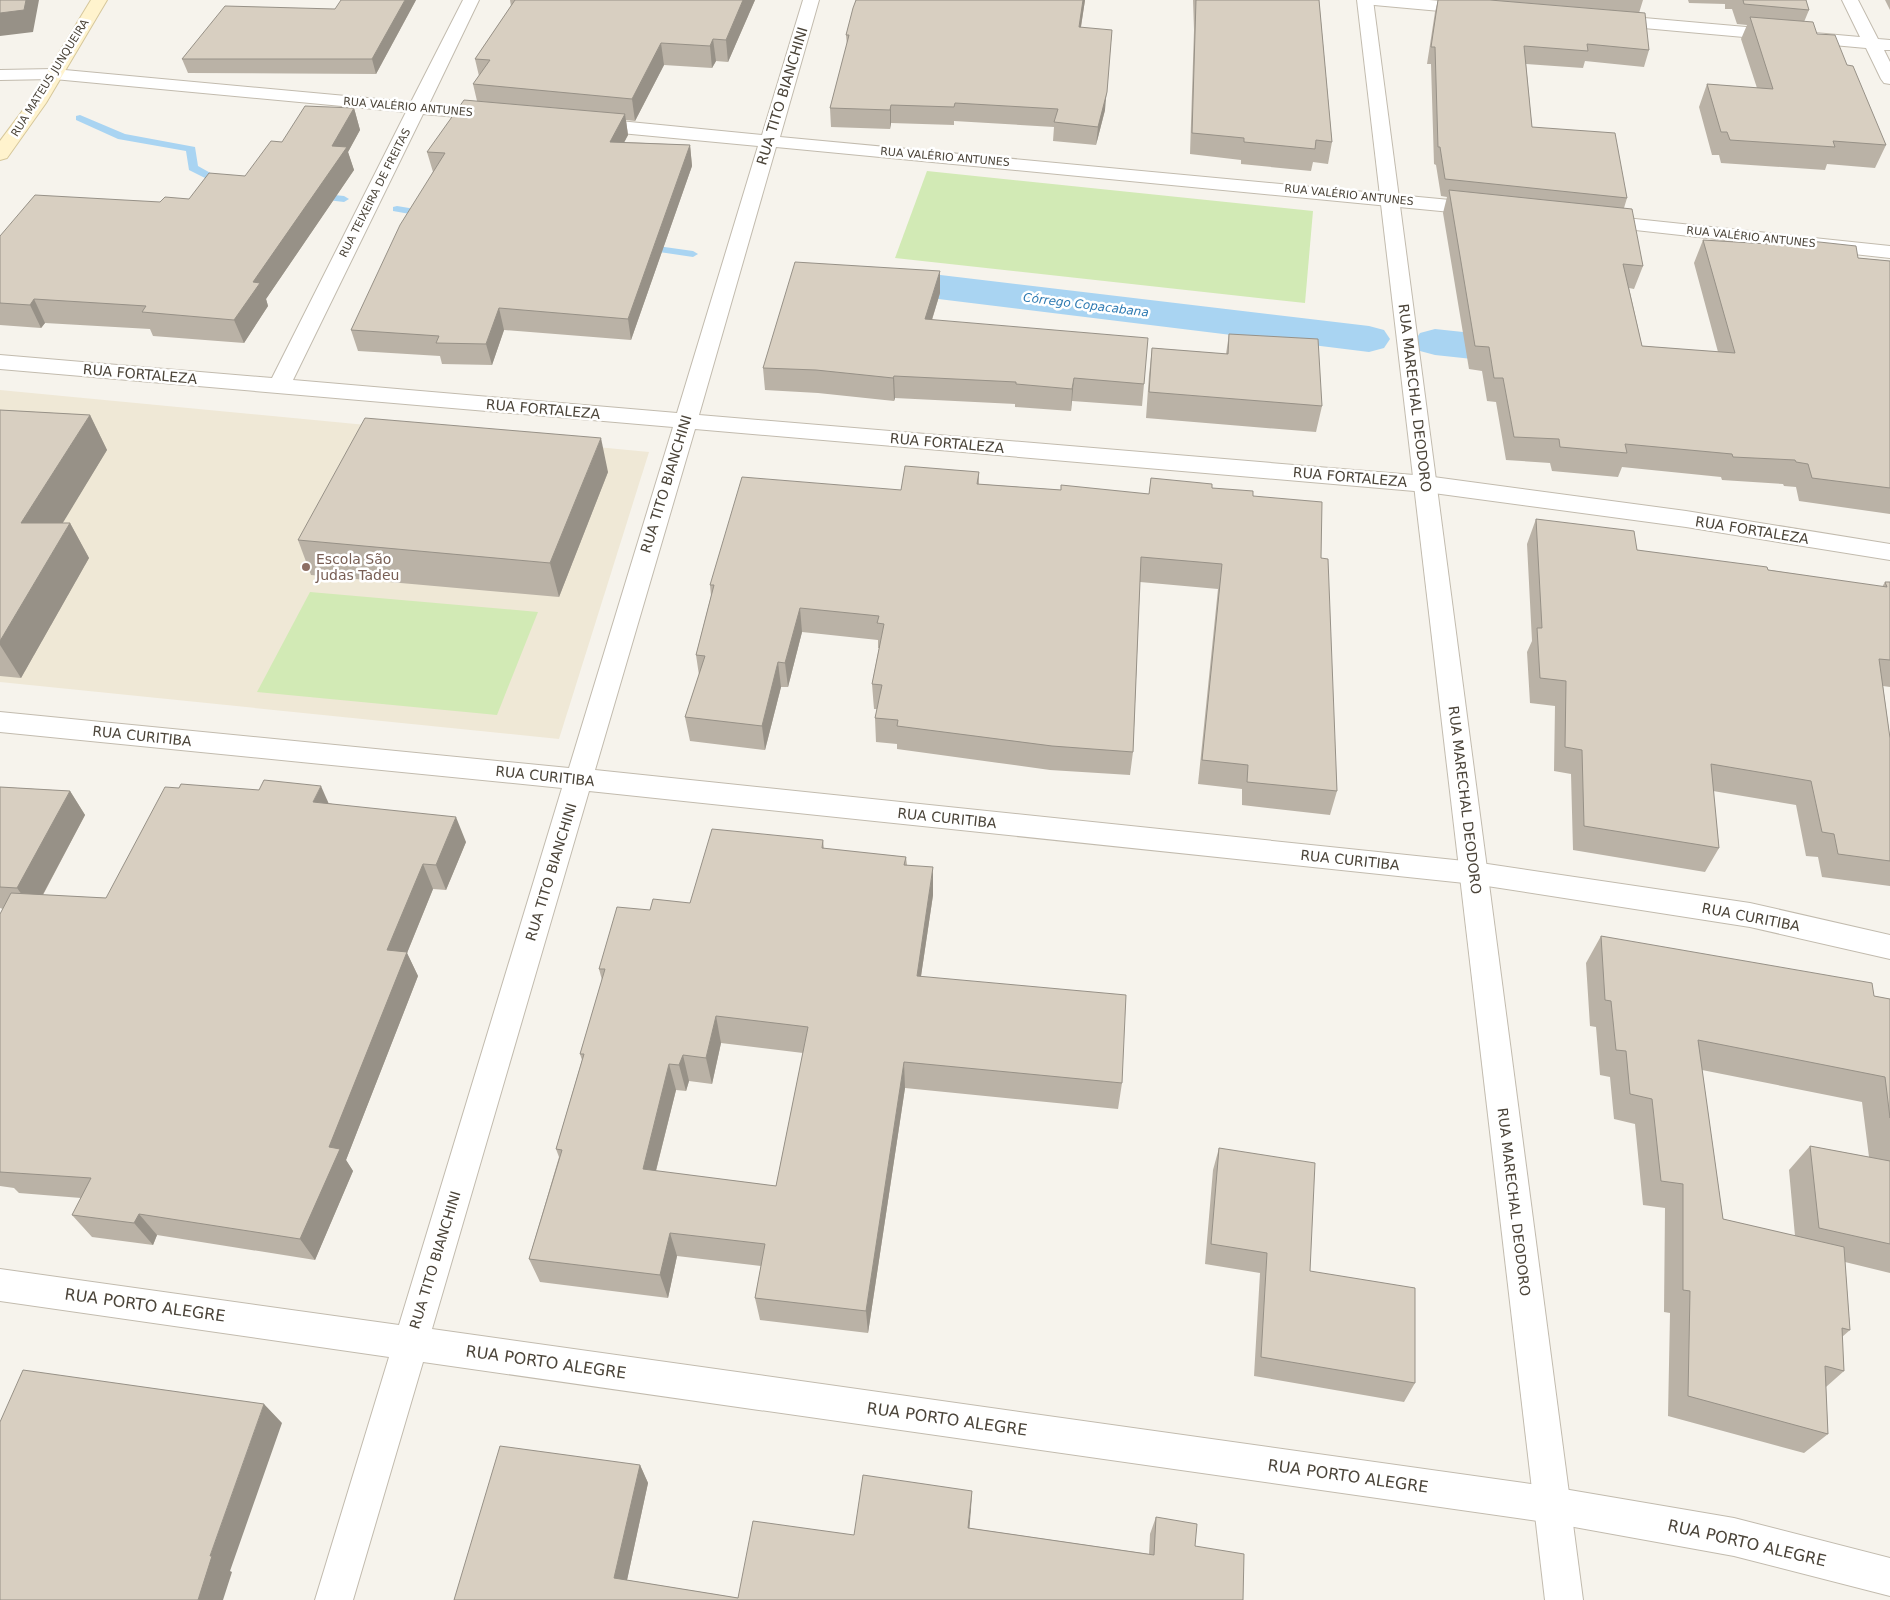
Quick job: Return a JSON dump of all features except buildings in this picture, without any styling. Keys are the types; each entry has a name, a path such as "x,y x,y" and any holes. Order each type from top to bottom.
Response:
{"main road":[{"name":"RUA MATEUS JUNQUEIRA","path":"0,154 37,103 99,0"}],"street":[{"name":"RUA TEIXEIRA DE FREITAS","path":"279,386 471,0"},
{"name":"RUA TITO BIANCHINI","path":"334,1600 811,0"},
{"name":"RUA MARECHAL DEODORO","path":"1365,0 1564,1600"},
{"path":"1374,0 1494,10"},
{"path":"1850,0 1890,79"},
{"path":"1593,19 1890,45"},
{"name":"RUA VALÉRIO ANTUNES","path":"0,75 54,74 505,116"},
{"name":"RUA VALÉRIO ANTUNES","path":"574,122 1504,211"},
{"name":"RUA VALÉRIO ANTUNES","path":"1583,219 1890,252"},
{"name":"RUA FORTALEZA","path":"0,362 1426,484 1686,520 1890,552"},
{"name":"RUA CURITIBA","path":"0,722 1474,873 1750,915 1890,947"},
{"name":"RUA PORTO ALEGRE","path":"0,1285 1552,1504 1734,1537 1890,1576"}],"shaded area":[{"name":"Escola São Judas Tadeu","path":"0,390 649,452 559,739 0,682"}],"green space":[{"path":"927,171 1313,211 1305,303 895,258"},
{"path":"310,592 538,612 497,715 257,692"}],"waterway":[{"name":"Córrego Copacabana","path":"80,118 122,137 191,149 193,168 225,184"},
{"name":"Córrego Copacabana","path":"315,196 344,199"},
{"name":"Córrego Copacabana","path":"397,209 427,214"},
{"name":"Córrego Copacabana","path":"643,247 693,254"},
{"name":"Córrego Copacabana","path":"865,278 1369,339"},
{"name":"Córrego Copacabana","path":"1435,342 1539,353"}],"place":[{"name":"Escola São Judas Tadeu","path":"306,567"}]}
